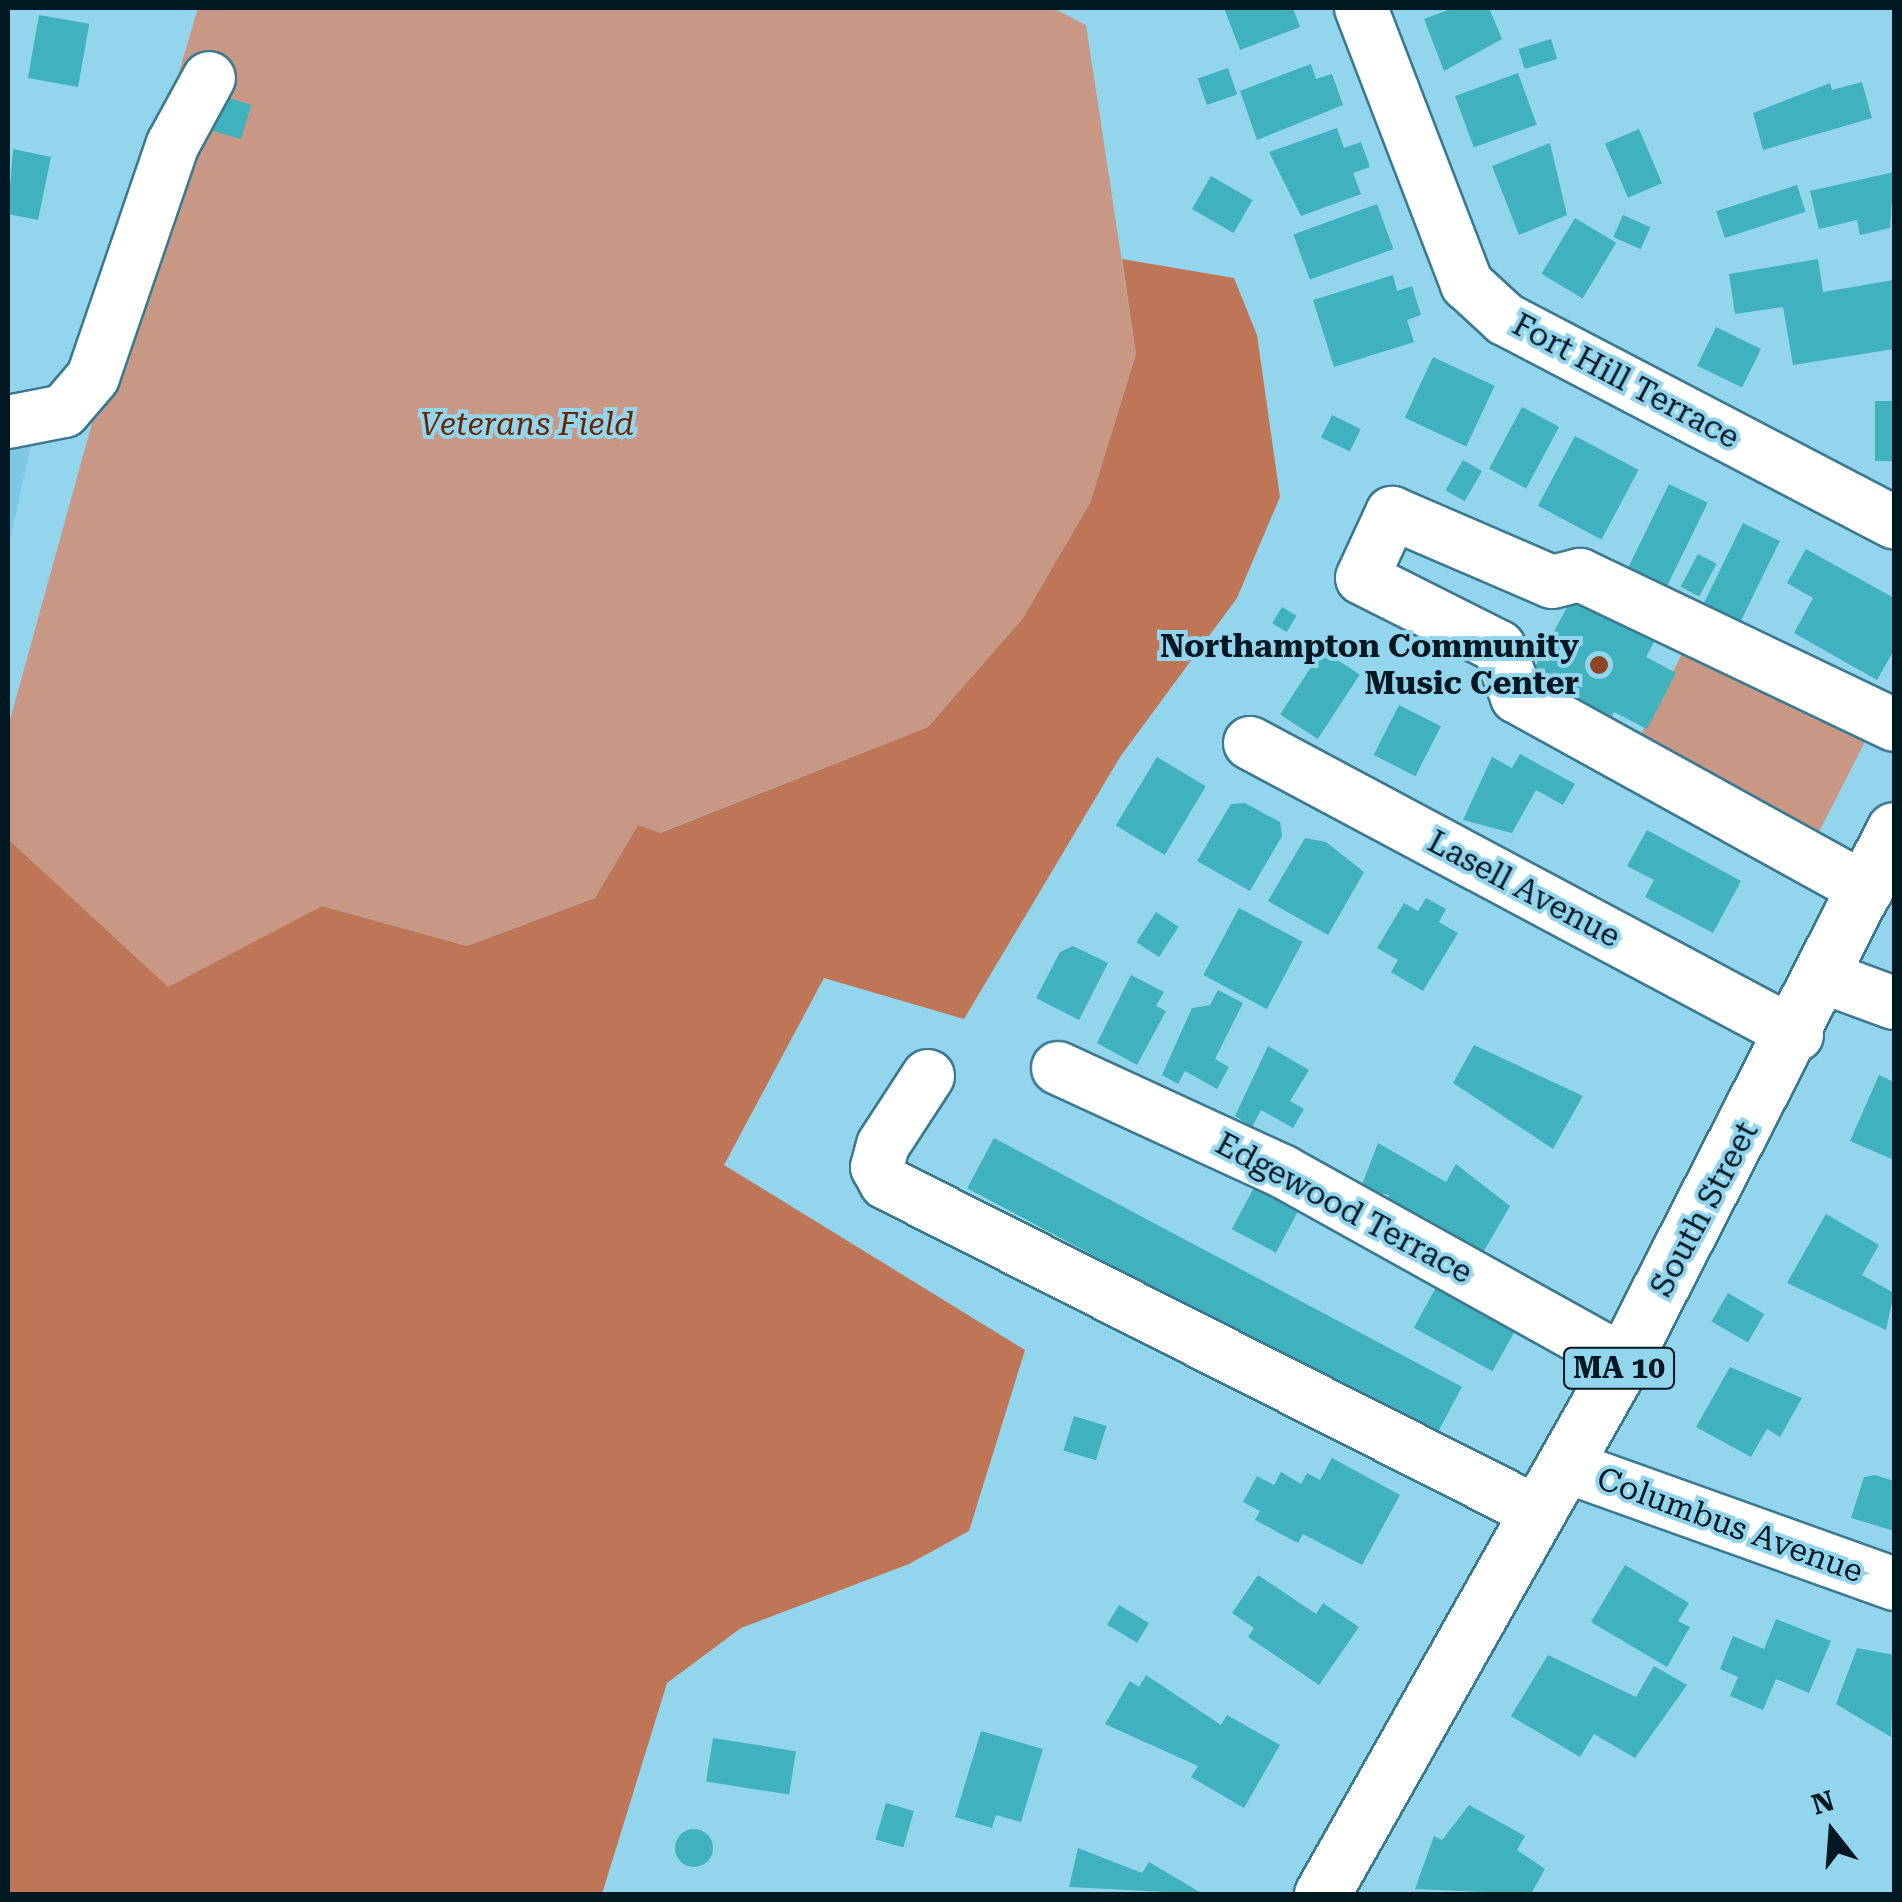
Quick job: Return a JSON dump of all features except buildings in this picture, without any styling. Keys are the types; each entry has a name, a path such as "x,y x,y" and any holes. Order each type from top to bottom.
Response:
{"main road":[{"name":"South Street","path":"1322,1894 1623,1362 1797,1035 1894,830"}],"street":[{"name":"Fort Hill Terrace","path":"1362,8 1467,284 1505,319 1894,522"},
{"path":"8,422 64,410 93,377 172,144 209,78"},
{"path":"1867,890 1517,697 1499,647 1362,578 1392,514 1552,582 1580,575 1894,725"},
{"name":"Lasell Avenue","path":"1250,743 1797,1035"},
{"path":"1826,978 1894,1003"},
{"name":"Edgewood Terrace","path":"1058,1068 1282,1171 1623,1362"},
{"path":"928,1076 883,1145 877,1167 886,1182 1539,1513"},
{"name":"Columbus Avenue","path":"1565,1466 1894,1584"}],"shaded area":[{"path":"1122,259 1234,278 1257,335 1280,497 1237,598 1120,757 964,1019 824,978 724,1165 1025,1350 969,1531 909,1564 741,1628 667,1683 602,1894 8,1894 8,839 168,987 322,906 467,946 595,898 638,825 660,833 928,727 1023,618 1090,503 1136,354"},
{"path":"8,398 40,404 8,549"}],"green space":[{"name":"Veterans Field","path":"198,8 1053,8 1086,25 1136,354 1090,503 1023,618 928,727 659,833 638,825 595,898 467,946 322,906 168,988 8,839 8,727 162,170 151,166"},
{"path":"1689,640 1870,732 1812,845 1631,753"}],"place":[{"name":"Northampton Community Music Center","path":"1599,665"}]}
